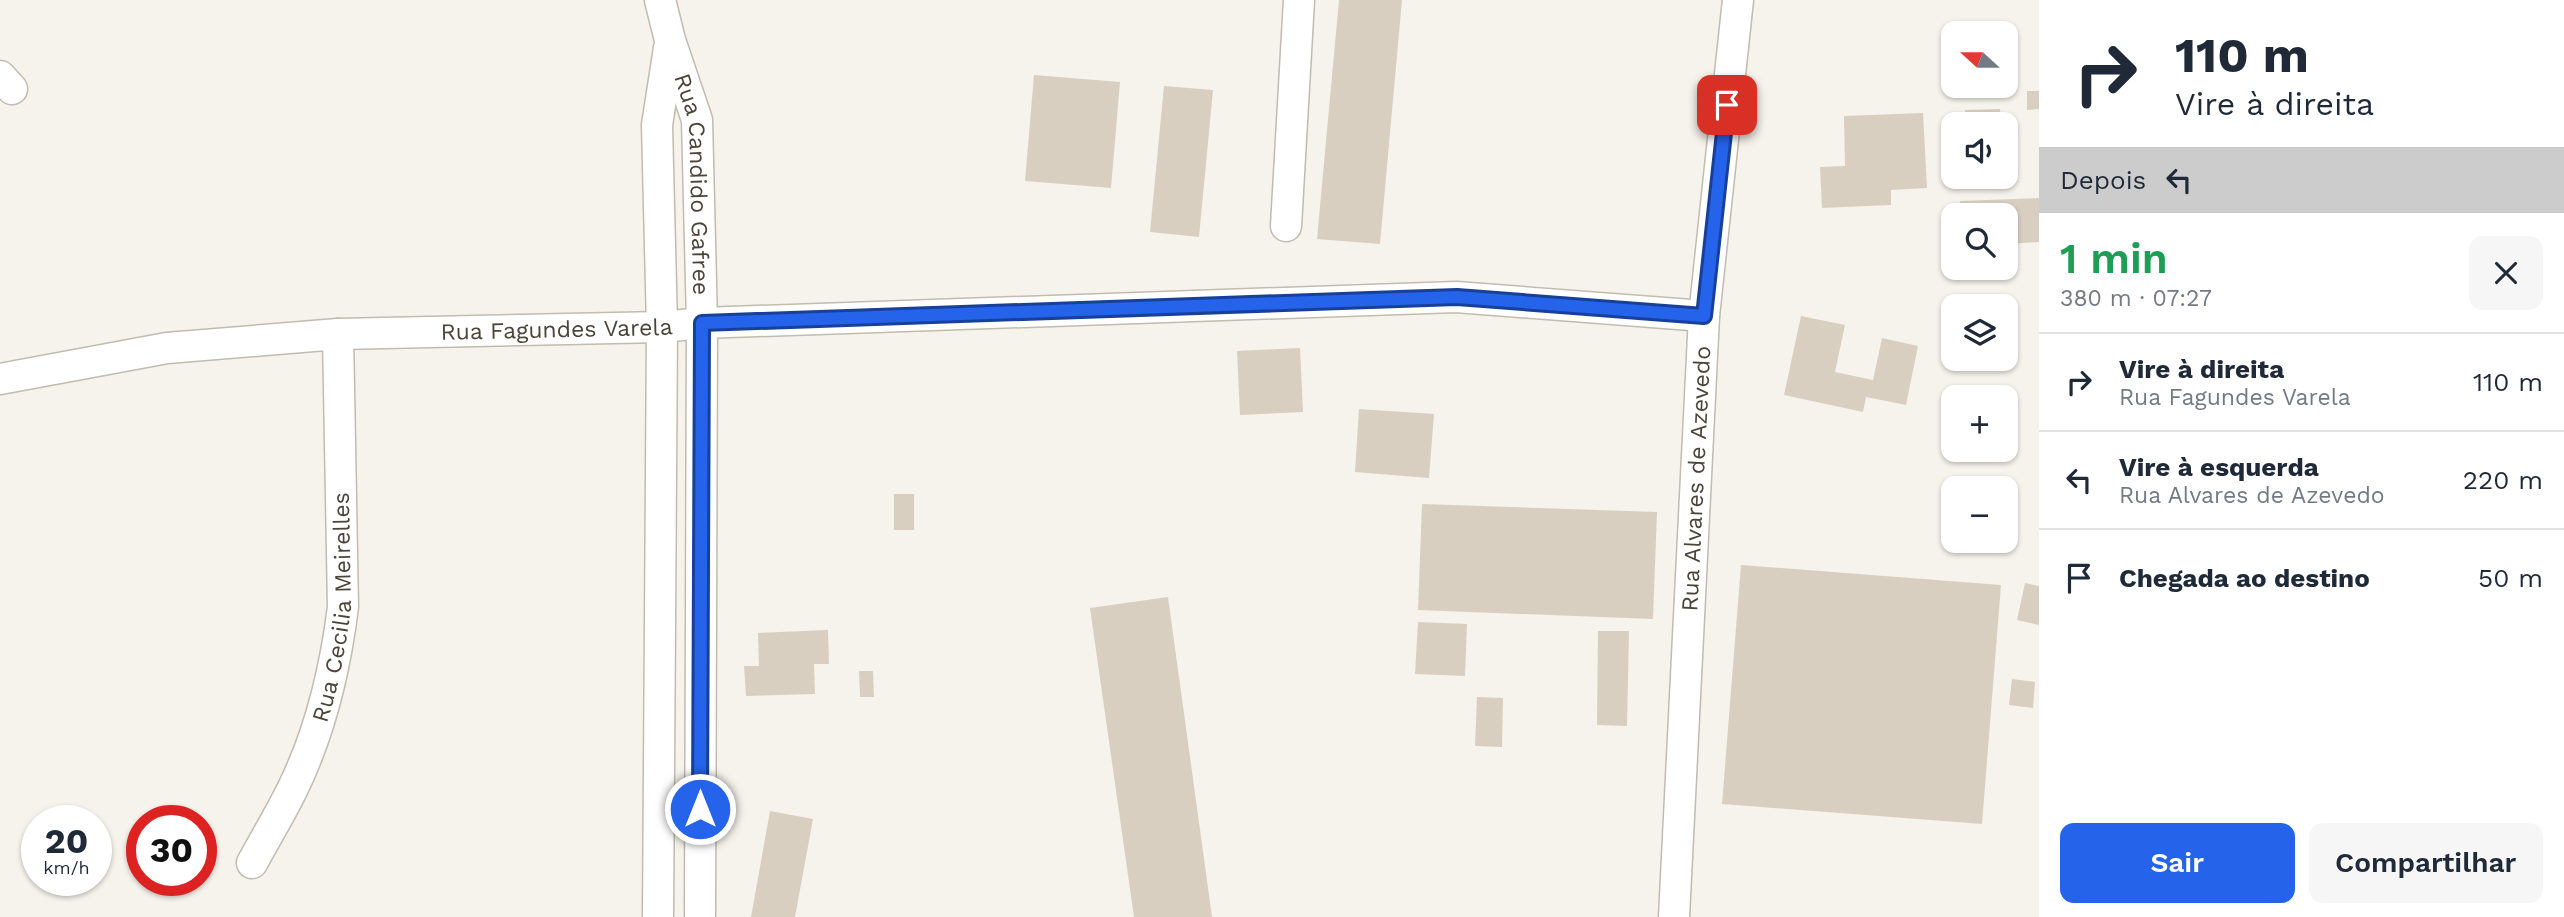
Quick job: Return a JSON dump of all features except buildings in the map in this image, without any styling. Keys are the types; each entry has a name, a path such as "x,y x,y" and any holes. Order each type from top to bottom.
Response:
{"street":[{"name":"Rua Candido Gafree","path":"660,0 670,40 697,120 702,323 700,917"},
{"path":"1286,226 1299,0"},
{"name":"Rua Alvares de Azevedo","path":"1674,917 1704,316 1738,0"},
{"name":"Rua Candido Gafree","path":"658,917 662,327 657,125 670,40"},
{"name":"Rua Fagundes Varela","path":"0,379 167,348 338,334 662,327 702,323 1457,297 1704,316"},
{"name":"Rua Cecilia Meirelles","path":"252,863 292,791 304,763 328,696 339,641 343,607 338,334"}],"route":[{"path":"700,809 702,323 1457,297 1704,316 1727,105"}]}
